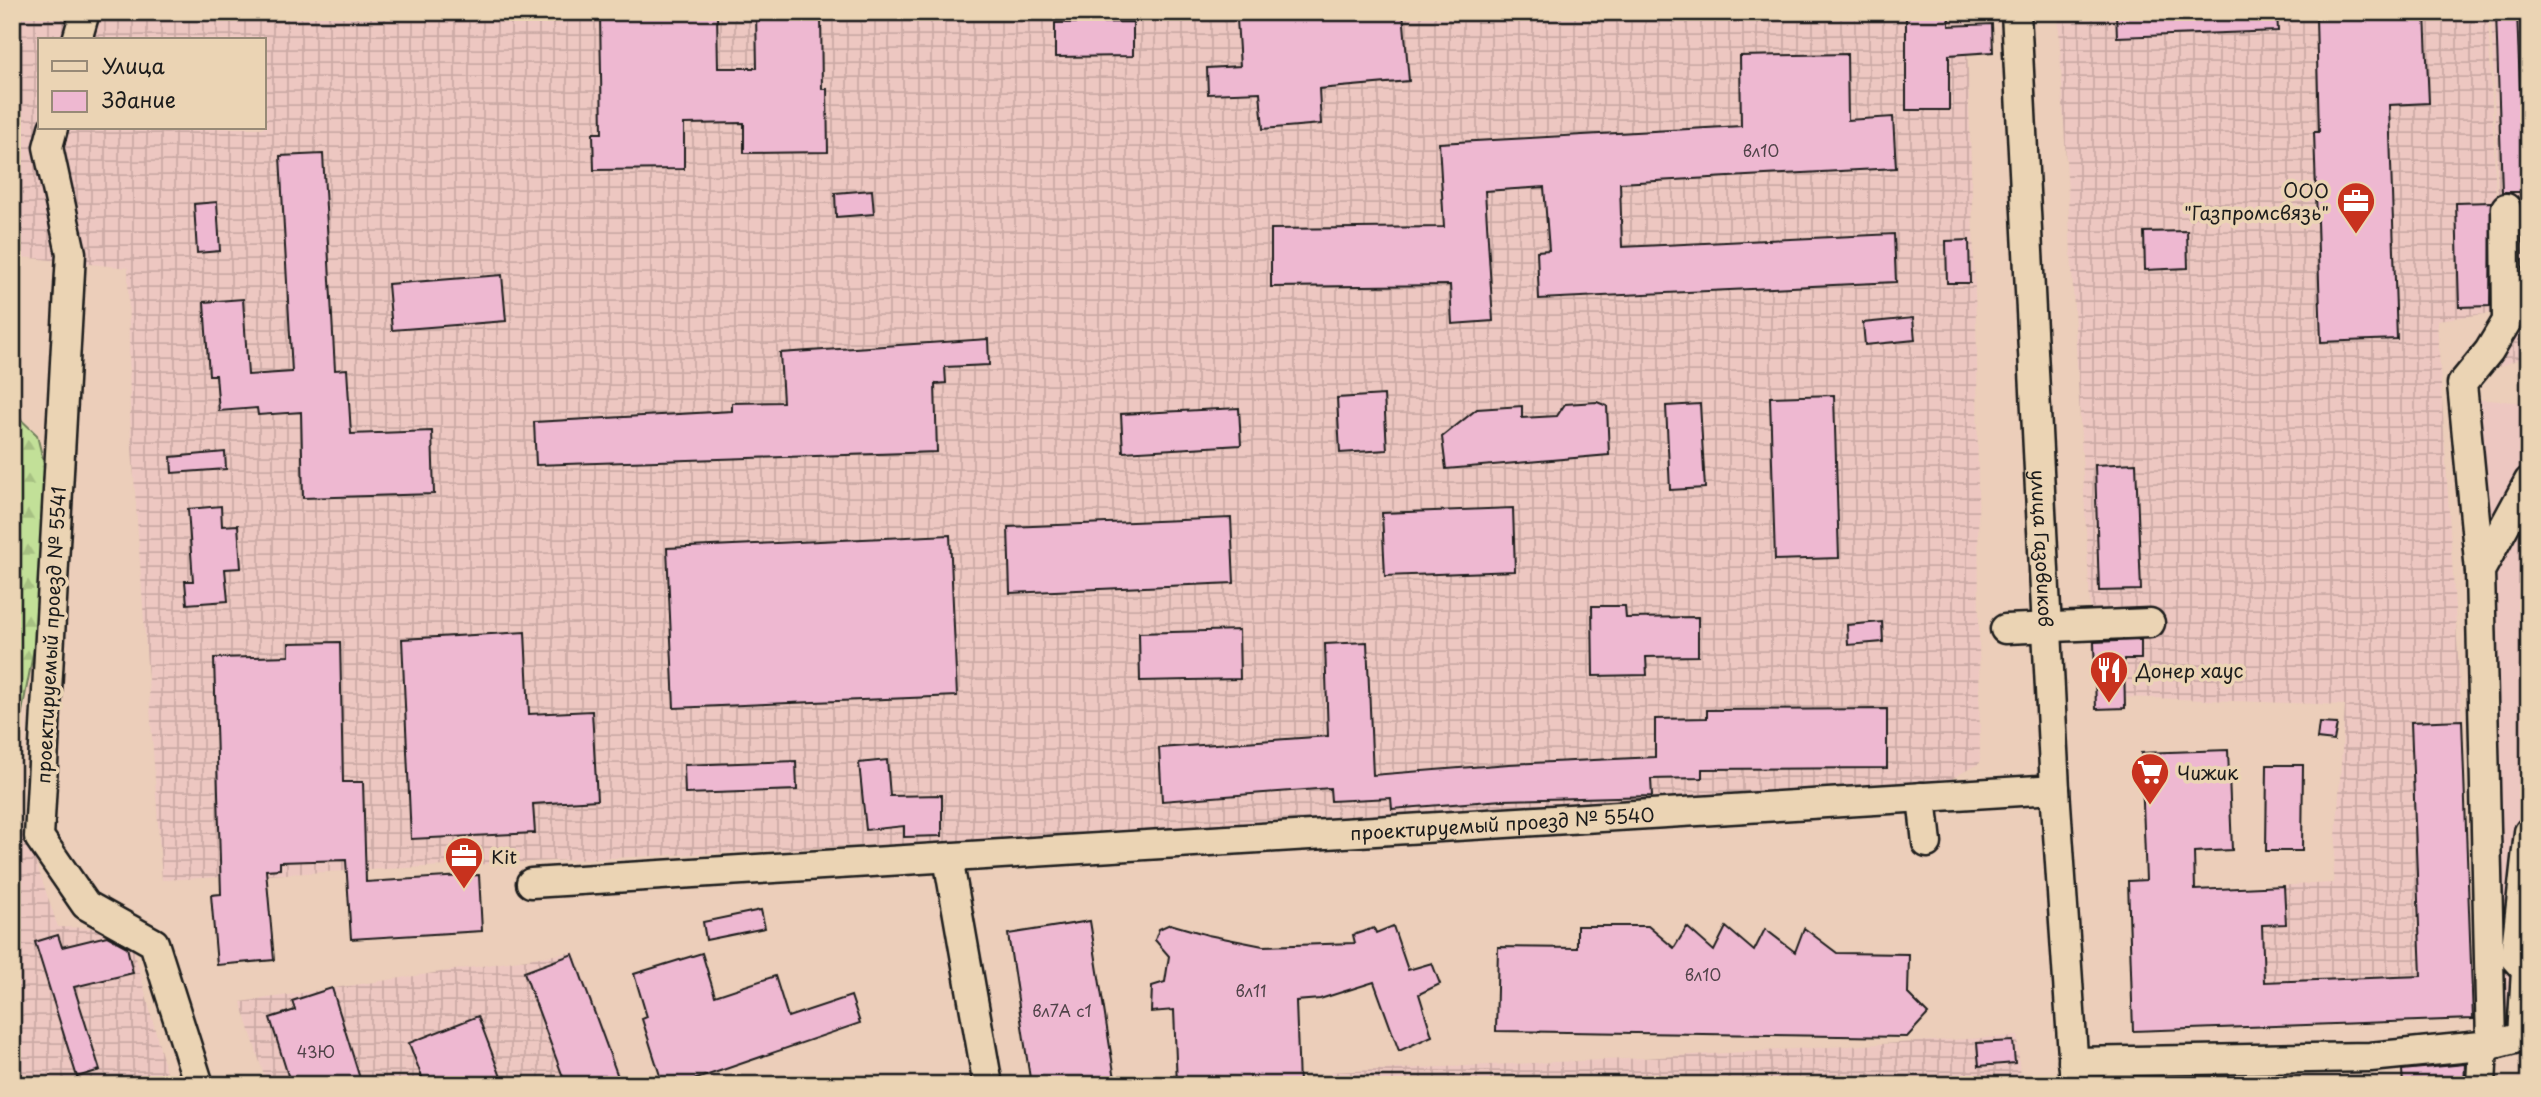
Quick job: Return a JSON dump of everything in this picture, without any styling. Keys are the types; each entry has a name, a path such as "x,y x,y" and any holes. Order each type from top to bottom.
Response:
{"street":[{"path":"78,38 85,12"},
{"name":"улица Газовиков","path":"2016,12 2055,789 2074,1074"},
{"name":"проектируемый проезд № 5541","path":"52,130 48,147 71,253 38,837 86,905 154,943 198,1085"},
{"path":"2481,1085 2487,1045 2480,571 2462,384 2489,351 2507,321 2506,208"},
{"path":"2480,571 2529,481"},
{"path":"2005,629 2150,623"},
{"name":"проектируемый проезд № 5540","path":"531,883 2055,789"},
{"path":"1922,797 1927,844"},
{"path":"2074,1074 2370,1057 2487,1045 2525,1038 2526,970 2515,958 2529,832"},
{"path":"948,858 988,1085"}],"shaded area":[{"path":"12,12 1966,12 1977,353 1980,763 1951,779 961,841 162,880 130,419 128,268 12,256"},
{"path":"2058,12 2488,12 2501,312 2437,320 2462,720 2473,1019 2218,1029 2213,889 2333,883 2345,705 2095,696"},
{"path":"2491,12 2529,12 2529,355 2499,367 2502,314"},
{"path":"2458,398 2529,403 2529,1013 2494,1013"},
{"path":"12,833 26,833 58,927 126,929 133,946 167,1075 150,1085 12,1085"},
{"path":"574,952 623,1085 267,1085 241,1002"},
{"path":"2018,1036 2020,1085 1333,1085 1330,1072 1625,1059"}],"green space":[{"path":"12,411 37,435 58,523 12,764"}],"building":[{"path":"756,12 821,12 822,89 827,89 828,152 744,153 744,123 684,124 684,169 594,170 593,133 602,133 600,15 717,13 718,68 757,68"},
{"path":"1317,12 1403,12 1409,81 1319,89 1321,124 1263,129 1260,92 1208,94 1207,68 1240,66 1237,19"},
{"path":"1906,12 1949,12 1949,26 1992,24 1993,52 1949,55 1949,110 1906,110"},
{"path":"2116,12 2277,12 2278,31 2117,37"},
{"path":"2496,12 2517,12 2524,192 2502,192"},
{"path":"2425,14 2429,103 2389,105 2397,339 2321,342 2314,132 2319,132 2316,18"},
{"path":"1133,22 1133,56 1055,57 1055,23"},
{"path":"1847,54 1848,120 1893,117 1896,168 1620,183 1622,247 1894,234 1896,282 1539,299 1537,251 1549,250 1544,187 1485,191 1493,321 1452,324 1450,285 1271,287 1271,229 1444,227 1439,143 1741,126 1740,56"},
{"path":"323,154 335,370 347,369 351,434 432,431 434,494 303,498 301,412 258,415 257,408 219,411 216,375 209,375 204,302 243,299 248,375 292,372 280,156"},
{"path":"872,190 874,214 836,217 835,193"},
{"path":"217,202 220,251 197,253 194,204"},
{"path":"2491,202 2490,306 2459,307 2456,203"},
{"path":"2187,231 2188,268 2145,270 2144,232"},
{"path":"1969,240 1970,283 1947,283 1946,241"},
{"path":"502,275 506,321 392,330 388,284"},
{"path":"1913,318 1915,340 1865,345 1863,323"},
{"path":"988,339 989,365 945,367 946,383 935,384 937,452 536,465 534,422 732,411 732,403 783,402 780,353"},
{"path":"1384,395 1387,450 1340,453 1337,398"},
{"path":"1834,395 1839,558 1775,560 1770,397"},
{"path":"1597,402 1607,406 1609,455 1446,469 1442,437 1477,409 1522,406 1522,418 1557,416 1565,404"},
{"path":"1700,404 1705,488 1670,490 1666,406"},
{"path":"1239,408 1241,445 1123,452 1121,414"},
{"path":"225,452 226,469 172,473 171,457"},
{"path":"2136,463 2141,590 2099,591 2095,465"},
{"path":"221,506 222,526 238,525 241,568 225,569 228,601 187,604 185,581 193,581 188,509"},
{"path":"1513,508 1515,571 1385,576 1382,513"},
{"path":"1231,518 1234,583 1010,593 1008,527"},
{"path":"950,535 957,696 674,708 667,548"},
{"path":"1592,606 1625,606 1626,618 1698,617 1698,656 1646,657 1647,675 1593,676"},
{"path":"1882,622 1883,642 1848,645 1847,625"},
{"path":"1239,630 1240,679 1140,681 1139,633"},
{"path":"525,632 529,714 592,711 597,800 533,804 535,833 411,839 402,639"},
{"path":"2141,640 2141,659 2124,659 2125,708 2096,709 2094,642"},
{"path":"340,642 343,782 363,782 366,882 479,875 482,931 351,939 346,860 280,862 280,869 266,870 274,960 217,965 211,895 221,894 214,658 289,656 289,643"},
{"path":"1367,642 1373,775 1509,764 1655,757 1655,719 1707,718 1707,710 1887,709 1887,768 1702,769 1702,778 1651,779 1652,796 1502,800 1392,809 1391,798 1331,801 1330,788 1162,801 1159,748 1328,736 1325,644"},
{"path":"2462,720 2473,1019 2133,1031 2128,881 2146,880 2141,753 2228,750 2232,850 2194,852 2195,890 2284,886 2286,924 2262,925 2264,982 2421,976 2411,722"},
{"path":"2319,723 2337,724 2334,741 2317,739"},
{"path":"887,760 890,796 942,795 942,836 904,837 904,826 866,830 859,763"},
{"path":"796,761 797,790 685,794 684,765"},
{"path":"2267,765 2303,765 2302,851 2266,851"},
{"path":"761,910 765,928 706,940 703,922"},
{"path":"1090,921 1116,1085 1031,1085 1008,934"},
{"path":"1170,924 1263,946 1355,943 1353,935 1374,928 1376,933 1393,926 1408,970 1432,963 1440,984 1419,994 1432,1036 1399,1051 1374,982 1320,999 1296,1001 1299,1085 1177,1085 1174,1010 1151,1012 1152,986 1165,982 1169,956 1155,940 1159,929"},
{"path":"1577,926 1648,926 1674,948 1687,927 1714,951 1726,927 1754,951 1765,929 1795,952 1804,928 1837,953 1909,954 1908,994 1928,1014 1907,1037 1496,1031 1498,947 1577,948"},
{"path":"58,935 62,947 107,936 127,947 133,973 74,987 100,1070 77,1077 35,942"},
{"path":"702,953 715,996 775,976 788,1017 851,996 860,1023 679,1085 663,1085 642,1019 647,1017 634,974"},
{"path":"573,954 621,1085 566,1085 524,972"},
{"path":"332,988 362,1085 291,1085 270,1018 295,1010 292,1001"},
{"path":"478,1016 504,1085 425,1085 409,1043"},
{"path":"2013,1041 2015,1063 1979,1066 1977,1043"},
{"path":"2465,1064 2464,1085 2403,1085 2402,1070"}],"place":[{"name":"ООО \"Газпромсвязь\"","path":"2356,235"},
{"name":"Донер хаус","path":"2109,704"},
{"name":"Чижик","path":"2150,806"},
{"name":"Kit","path":"464,890"}]}
